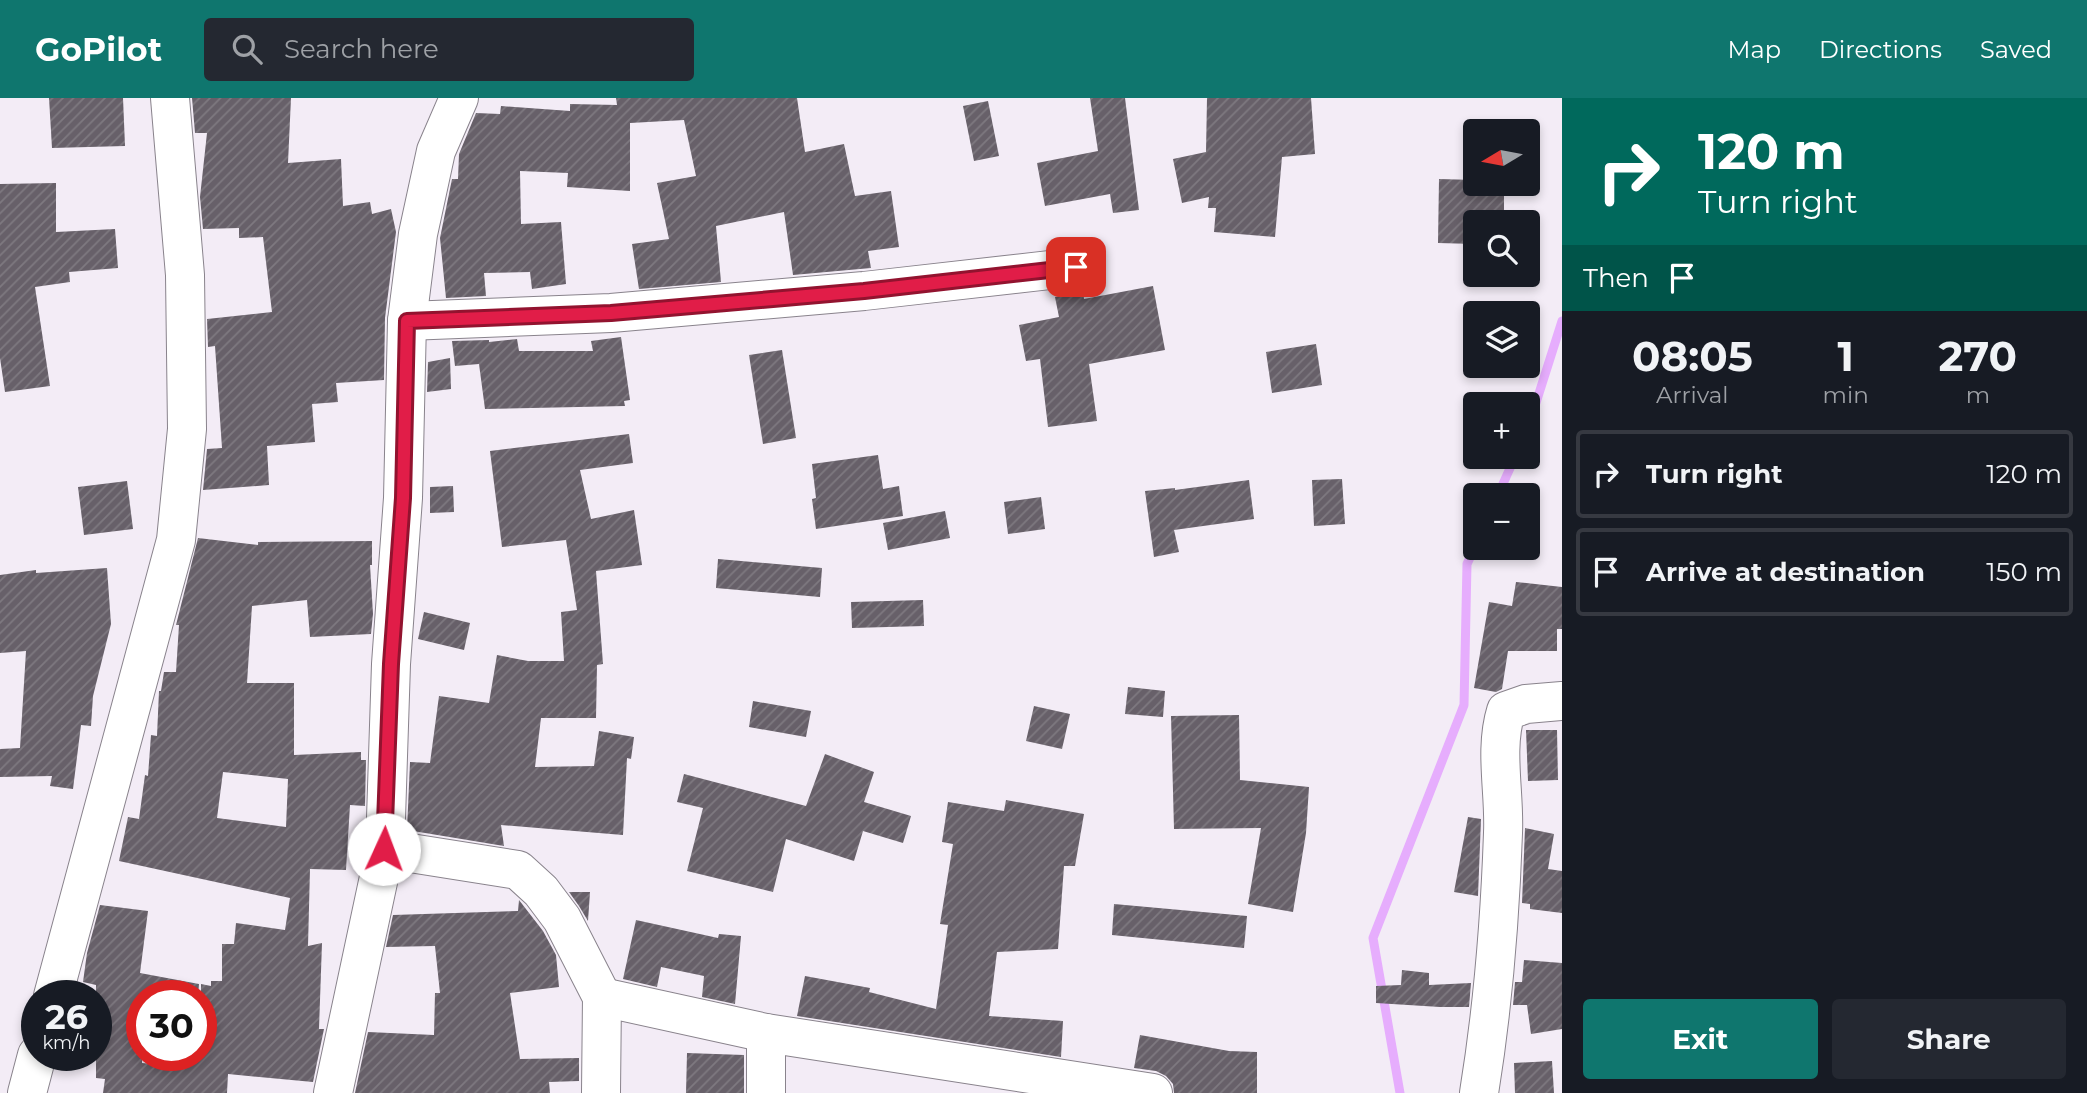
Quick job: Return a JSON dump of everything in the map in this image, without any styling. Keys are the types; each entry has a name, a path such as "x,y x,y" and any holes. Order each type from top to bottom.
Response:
{"street":[{"path":"57,980 176,540 187,429 184,261 170,98"},
{"path":"333,1093 384,849 391,664 403,498 407,321 418,234 436,151 459,98"},
{"path":"407,321 625,312 864,291 1076,267"},
{"path":"1479,1093 1490,1025 1503,830 1500,729 1506,711 1526,704 1562,701"},
{"path":"384,849 518,870 541,891 562,919 602,997 601,1093"},
{"path":"602,997 766,1033 1153,1093"},
{"path":"766,1033 766,1093"},
{"path":"27,1093 33,1071"}],"building":[{"path":"49,98 123,98 125,146 52,148"},
{"path":"192,98 291,98 288,163 341,159 343,206 370,202 372,214 391,209 396,232 385,318 384,380 336,383 338,402 312,404 315,442 267,446 269,485 203,490 207,449 222,448 215,346 208,347 207,319 272,312 263,237 239,238 239,228 203,229 200,197 207,133 195,133"},
{"path":"616,98 797,98 805,152 844,144 855,196 891,191 899,247 868,251 871,268 793,275 784,212 716,226 721,282 639,289 632,244 669,239 657,183 696,176 684,120 630,123 630,191 567,187 568,173 520,171 521,224 561,222 566,284 532,289 530,272 484,273 486,296 446,298 440,238 452,179 458,179 459,154 476,113 500,114 501,106 570,111 570,104 617,105"},
{"path":"1090,98 1125,98 1139,210 1113,213 1110,194 1045,206 1037,163 1098,151"},
{"path":"1207,98 1311,98 1315,154 1282,157 1275,237 1214,232 1216,208 1208,208 1209,197 1182,203 1173,159 1206,152"},
{"path":"988,101 999,156 974,161 963,106"},
{"path":"1439,179 1463,180 1463,196 1504,196 1504,210 1463,210 1463,244 1438,243"},
{"path":"56,183 56,232 115,229 118,268 69,272 70,282 35,287 50,386 5,392 0,358 0,184"},
{"path":"1153,286 1165,350 1089,364 1097,421 1048,427 1040,359 1026,361 1019,325 1059,317 1055,297 1083,292 1084,299"},
{"path":"621,337 630,400 624,401 625,406 485,409 479,364 455,366 452,341 489,342 517,339 519,351 593,351 591,341"},
{"path":"1316,344 1322,385 1272,393 1266,352"},
{"path":"782,350 796,438 763,444 749,355"},
{"path":"450,358 451,389 427,392 428,362"},
{"path":"629,434 633,463 580,470 591,519 634,510 642,565 596,571 603,664 597,665 596,718 541,718 535,767 594,766 599,731 634,737 631,759 627,758 623,835 501,825 504,846 407,830 410,762 430,763 439,696 489,703 497,655 528,661 564,661 561,612 577,610 566,540 502,547 490,451"},
{"path":"878,455 883,489 899,486 903,516 816,529 812,499 816,498 812,464"},
{"path":"1342,479 1345,524 1314,526 1312,480"},
{"path":"1249,480 1254,519 1174,530 1179,552 1154,557 1145,491 1175,490"},
{"path":"127,481 133,529 84,535 78,487"},
{"path":"453,486 454,512 430,513 430,487"},
{"path":"1041,497 1045,529 1008,534 1004,502"},
{"path":"945,511 950,538 888,550 883,523"},
{"path":"198,538 258,545 258,542 372,541 371,634 310,637 307,600 252,606 247,683 294,683 294,755 361,752 361,760 366,760 365,806 350,805 346,870 310,869 308,946 322,943 319,1029 324,1029 313,1082 228,1074 227,1093 103,1093 105,1079 96,1078 96,1071 112,1071 112,980 83,980 87,953 100,905 148,911 140,973 178,980 126,980 126,1071 217,1071 217,981 222,981 222,944 234,944 236,923 285,930 290,898 119,861 128,817 139,819 145,775 148,776 151,735 157,736 159,691 164,672 176,672 179,625 176,625","holes":["223,772 288,779 286,827 217,818"]},
{"path":"718,559 822,568 820,597 716,588"},
{"path":"107,568 111,624 93,696 91,726 81,725 73,789 50,786 52,776 0,777 0,749 20,748 26,651 0,653 0,575 36,570 36,573"},
{"path":"1516,582 1562,587 1562,629 1557,629 1557,651 1508,651 1502,689 1496,692 1474,688 1489,602 1512,606"},
{"path":"923,600 924,626 852,628 851,602"},
{"path":"424,612 470,623 464,650 418,639"},
{"path":"1128,687 1165,691 1163,717 1125,714"},
{"path":"753,701 811,711 806,737 749,727"},
{"path":"1034,706 1070,714 1062,749 1026,741"},
{"path":"1239,715 1240,780 1309,787 1306,833 1293,912 1248,904 1261,828 1174,829 1171,716"},
{"path":"1526,730 1557,730 1558,780 1528,781"},
{"path":"825,754 874,772 864,802 911,816 903,843 863,831 854,861 786,839 773,892 687,871 703,808 677,802 684,774 806,806"},
{"path":"1006,800 1084,814 1075,866 1064,866 1058,949 997,952 989,1016 1063,1021 1061,1057 797,1016 805,976 870,988 869,992 936,1009 948,925 940,924 953,844 942,842 948,802 1004,811"},
{"path":"1468,817 1481,819 1478,896 1454,892"},
{"path":"1525,828 1554,834 1548,869 1562,871 1562,913 1530,909 1530,904 1522,903"},
{"path":"569,892 590,892 588,921 579,906"},
{"path":"519,900 543,931 556,955 559,987 510,993 520,1059 579,1058 579,1081 549,1082 550,1093 355,1093 368,1032 434,1035 435,993 440,993 435,946 386,947 393,915 518,911"},
{"path":"1114,904 1247,916 1244,948 1112,935"},
{"path":"636,920 718,938 719,934 741,936 735,1004 702,997 704,976 661,967 657,987 623,979"},
{"path":"1524,960 1562,963 1562,1029 1531,1034 1527,1005 1513,1005 1515,982 1522,982"},
{"path":"1402,970 1429,973 1429,985 1471,983 1469,1007 1376,1003 1376,986 1401,985"},
{"path":"1140,1035 1229,1051 1257,1052 1257,1093 1174,1093 1173,1084 1166,1076 1156,1071 1134,1068"},
{"path":"687,1053 744,1055 744,1093 686,1093"},
{"path":"1552,1061 1554,1093 1515,1093 1514,1063"}],"waterway":[{"path":"1539,392 1562,321"},
{"path":"1503,483 1510,469"},
{"path":"1400,1093 1373,938 1464,705 1469,560"}],"route":[{"path":"384,849 391,664 403,498 407,321 611,313 864,291 1076,267"}]}
